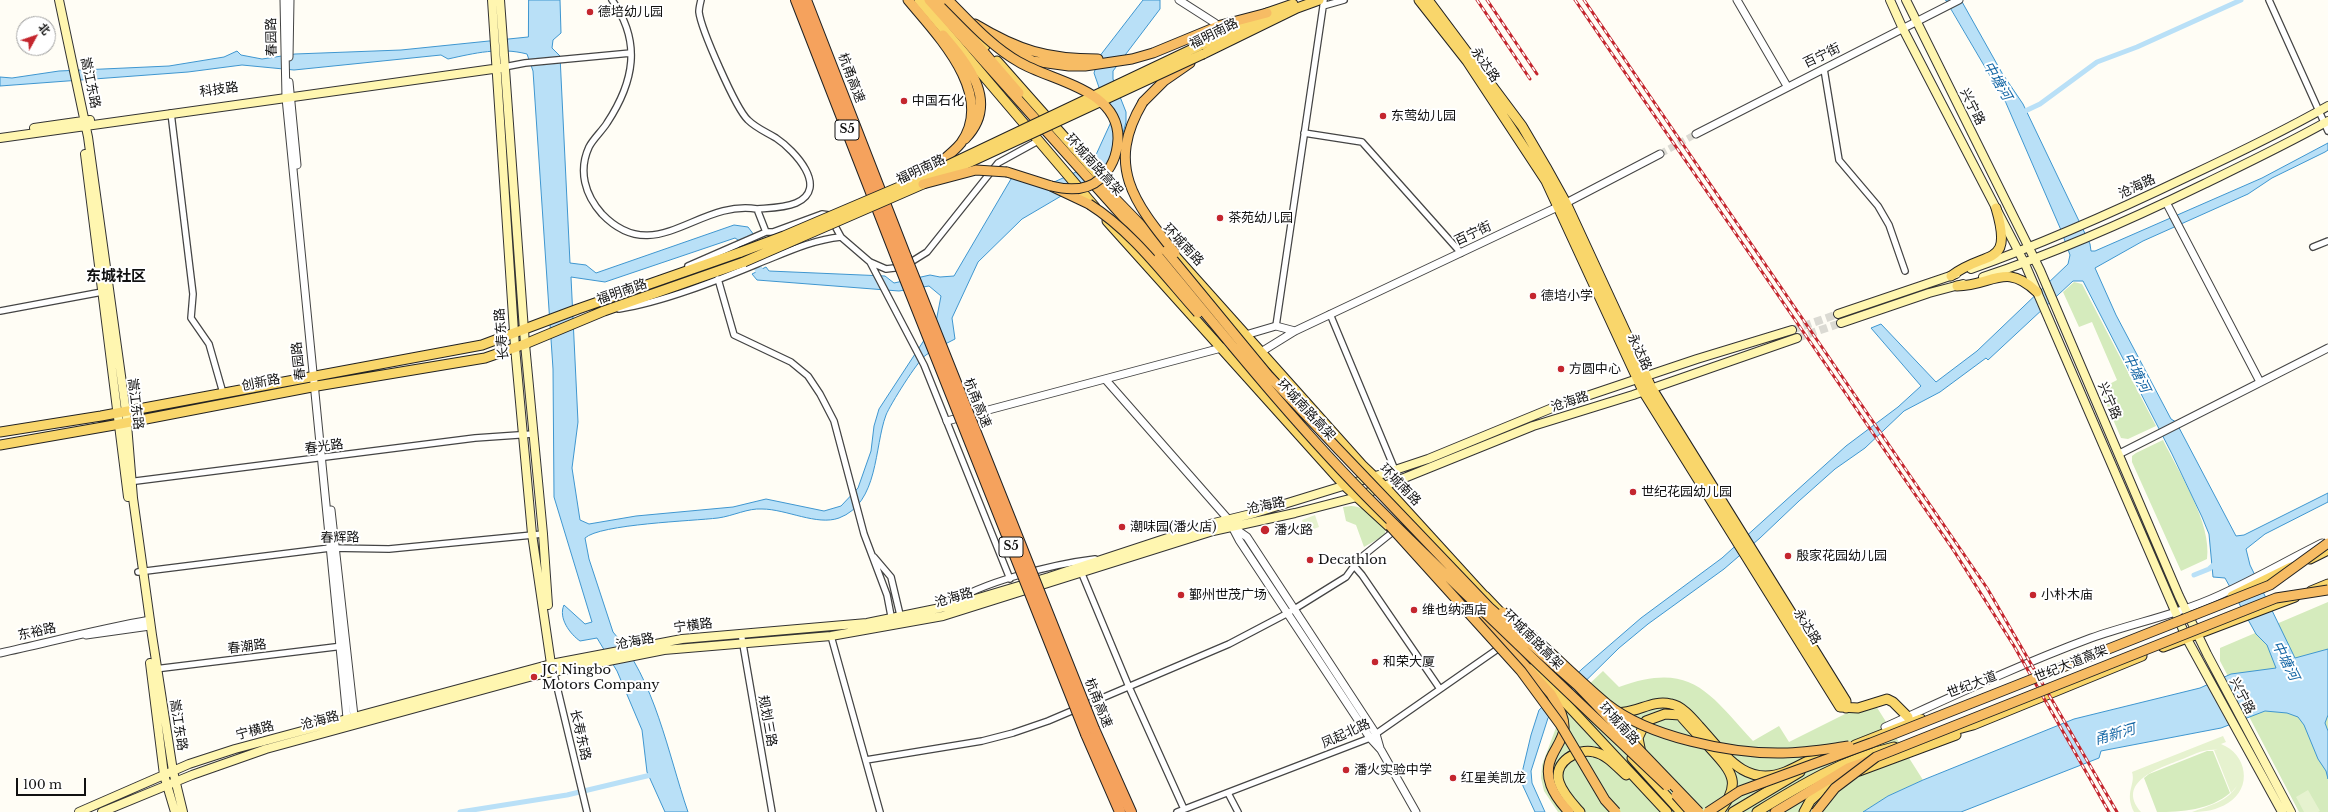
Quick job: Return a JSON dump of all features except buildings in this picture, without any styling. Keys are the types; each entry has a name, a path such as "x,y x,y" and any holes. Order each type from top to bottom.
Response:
{"highway":[{"name":"杭甬高速","path":"796,0 901,258 1131,812"},
{"name":"杭甬高速","path":"806,0 901,258 1109,788 1120,812"},
{"path":"908,0 959,65 969,88 972,113 961,143"},
{"path":"915,0 967,63 976,80 979,107 978,120 972,131 924,180"},
{"name":"环城南路高架","path":"929,0 1159,257 1260,379 1377,506 1554,680 1669,788 1688,812"},
{"name":"环城南路高架","path":"939,0 1081,163 1166,251 1268,375 1468,582 1489,607 1578,686 1699,812"},
{"path":"924,180 976,170 987,170 1007,172 1051,186 1073,190 1097,182 1109,171 1118,149 1118,134 1113,115 1098,98 1019,62 992,42 948,0"},
{"path":"958,14 1002,41 1032,53 1087,59 1132,59"},
{"path":"992,42 1033,61 1053,65 1085,66 1132,59 1153,53 1221,26 1267,14"},
{"path":"1203,54 1164,82 1143,102 1133,118 1126,139 1125,156 1127,173 1135,200 1268,375"},
{"path":"1051,186 1110,218 1260,379"},
{"path":"1377,506 1402,541 1521,671 1560,724 1605,800 1616,812"},
{"name":"世纪大道高架","path":"1871,743 2271,580 2328,542"},
{"path":"1468,582 1520,625 1609,705 1653,730 1690,742 1731,749 1782,754 1871,743"},
{"name":"世纪大道高架","path":"1775,812 1848,768 2279,600 2328,590"},
{"path":"1460,594 1553,692 1561,712 1564,729 1550,760 1548,770 1550,785 1556,797 1569,812"},
{"path":"1708,812 1740,791 1871,743"},
{"path":"1816,812 1835,788 1876,757"},
{"path":"1119,785 1137,812"},
{"path":"1109,788 1116,812"}],"main road":[{"name":"嵩江东路","path":"54,0 71,66 83,123 122,412"},
{"name":"嵩江东路","path":"59,0 71,66"},
{"name":"长寿东路","path":"492,0 498,35"},
{"name":"长寿东路","path":"500,0 498,35 500,68 543,534 552,668"},
{"path":"948,0 958,14"},
{"name":"福明南路","path":"525,344 605,311 747,264 1267,14 1303,0"},
{"name":"永达路","path":"1419,0 1467,61 1563,205"},
{"name":"永达路","path":"1428,0 1522,126 1563,205 1647,389 1739,537 1846,701 1846,708 1858,708 1887,699 1893,702 1911,719"},
{"name":"兴宁路","path":"1890,0 1903,29 2025,264 2187,639 2214,677"},
{"name":"兴宁路","path":"1906,0 2046,282 2054,304 2214,677 2240,726 2291,812"},
{"name":"福明南路","path":"524,331 544,322 600,303 739,249 784,236 924,180 1203,54 1297,8 1322,2"},
{"path":"920,5 1038,140"},
{"name":"环城南路","path":"958,14 1084,160 1185,265 1261,352 1373,476 1385,487 1468,582 1564,680 1681,812"},
{"name":"长寿东路","path":"500,68 515,348 532,534 552,668"},
{"name":"科技路","path":"0,133 83,123 436,74 441,76 500,68"},
{"name":"科技路","path":"0,138 83,123 171,114 288,95"},
{"name":"沧海路","path":"1838,314 2019,252 2059,236 2250,147 2328,106"},
{"name":"沧海路","path":"1842,323 1929,293 1957,286 2035,260 2166,202 2326,122"},
{"name":"嵩江东路","path":"83,123 102,292 124,423 129,482 147,623 175,782 183,812"},
{"name":"环城南路","path":"1038,140 1082,193 1346,486 1460,594 1667,812"},
{"name":"沧海路","path":"1951,276 1960,268 1990,257 2000,248 2003,235 1996,208"},
{"name":"沧海路","path":"1957,286 1967,286 2010,276 2027,283 2037,292"},
{"name":"沧海路","path":"351,717 552,668 633,652 831,636 901,621 1049,577 1101,558 1230,523 1395,470 1428,459 1557,406 1792,330"},
{"name":"创新路","path":"0,445 124,423 482,346 524,331"},
{"name":"沧海路","path":"901,621 943,616 1082,574 1213,531 1230,523 1357,497 1385,487 1533,426 1797,338"},
{"name":"创新路","path":"0,432 122,412 224,393 485,358 525,344"},
{"path":"2271,580 2328,550"},
{"name":"世纪大道","path":"1732,812 1832,755 1911,719 2176,615 2228,598 2271,580"},
{"path":"1757,812 1830,772 1877,751 1973,725 2244,616 2279,600 2328,584"},
{"name":"沧海路","path":"737,633 892,623"},
{"name":"宁横路","path":"633,652 682,639 737,633"},
{"name":"沧海路","path":"102,812 175,782 266,749 552,668"},
{"name":"嵩江东路","path":"154,669 164,775 166,786 175,812"},
{"path":"1564,680 1586,700 1599,709 1617,714 1630,713 1659,704 1671,704 1693,719 1734,764 1748,774 1762,777 1786,772 1834,748 1885,727 1911,719"},
{"path":"1688,812 1643,759 1638,738 1642,727 1654,717 1665,714 1680,715 1730,769 1733,780 1729,800 1719,812"},
{"name":"宁横路","path":"164,775 235,749 351,717"},
{"path":"1782,812 1829,785 1960,733 1973,725"},
{"path":"2240,726 2282,812"},
{"path":"1580,812 1562,788 1558,773 1569,757 1579,751 1595,752 1607,758 1663,812"},
{"path":"1637,764 1688,812"},
{"path":"80,812 164,775"},
{"path":"1804,812 1810,801 1829,785"}],"street":[{"name":"春园路","path":"284,0 288,95 314,382 351,717"},
{"name":"春园路","path":"286,52 290,0"},
{"path":"612,0 625,22 631,39 628,79 622,97 607,123 590,146 584,160 584,180 587,192 595,206 612,224 632,235 651,237 724,210 747,208 757,209 797,203 807,194 811,184 806,168 796,154 776,138 763,132 747,119 738,106 705,31 699,12 701,0"},
{"path":"1179,0 1215,23"},
{"path":"1276,326 1322,2 1344,0"},
{"path":"1737,0 1787,86"},
{"name":"百宁街","path":"1696,134 1787,86 1959,0"},
{"path":"2269,0 2319,111 2326,122 2328,131"},
{"path":"500,68 525,63 631,53"},
{"path":"1824,68 1839,160 1878,206 1889,225 1905,271"},
{"path":"171,114 193,294 192,318 209,344 224,393"},
{"path":"1304,133 1362,142 1460,253"},
{"path":"739,249 766,232 773,232 822,214 829,215 841,237 870,262 886,269 903,267 927,252 998,163 1038,140"},
{"name":"百宁街","path":"1261,352 1295,331 1563,205 1660,154"},
{"path":"2166,202 2260,382"},
{"path":"757,209 766,232"},
{"path":"605,311 636,307 718,279 747,264 770,259 802,245 841,237"},
{"path":"2312,247 2328,241"},
{"path":"870,262 918,351 1010,579"},
{"path":"718,279 734,335 791,362 808,376 820,394 834,421 869,551 882,580 892,623"},
{"path":"0,312 102,292"},
{"path":"1330,314 1395,470"},
{"path":"947,421 1221,349 1245,334 1276,326 1295,331"},
{"path":"2119,454 2328,348"},
{"path":"1105,379 1230,523 1247,537 1373,736 1416,812"},
{"name":"春光路","path":"129,482 533,434"},
{"path":"1230,523 1238,540 1373,736"},
{"path":"866,760 982,741 1014,733 1129,687 1229,644 1288,613 1346,577 1355,567 1359,559 1394,531"},
{"name":"春辉路","path":"141,572 332,548 402,548 543,534"},
{"path":"2186,612 2328,542"},
{"path":"869,551 891,577 901,621"},
{"path":"945,607 965,594 1010,579 1068,562 1101,558"},
{"path":"1355,567 1440,689"},
{"path":"1082,574 1129,687 1184,809"},
{"path":"1911,719 1999,675 2091,638 2154,617 2176,615"},
{"name":"东裕路","path":"0,653 80,635 97,629 147,623"},
{"name":"规划三路","path":"737,633 742,643 772,812"},
{"path":"831,636 880,812"},
{"name":"凤起北路","path":"1177,812 1373,736 1506,643"},
{"name":"春潮路","path":"154,669 343,646"},
{"name":"长寿东路","path":"552,668 587,812"},
{"path":"1228,793 1238,812"}],"green space":[{"path":"2074,282 2082,284 2156,426 2128,439 2121,438 2100,389 2117,380 2092,322 2079,327 2063,292"},
{"path":"2163,440 2193,498 2204,530 2207,545 2207,559 2181,571 2132,462 2132,456 2136,453"},
{"path":"1351,506 1362,508 1370,514 1385,529 1385,535 1364,547 1356,525 1346,521 1343,507"},
{"path":"1315,515 1319,527 1306,532 1302,520"},
{"path":"2328,602 2328,812 2299,812 2220,661 2220,648"},
{"path":"1603,671 1619,687 1644,680 1664,678 1681,680 1696,686 1723,708 1753,741 1779,726 1789,742 1849,712 1876,706 1923,780 1888,796 1863,812 1558,812 1544,791 1541,778 1542,765 1563,709"},
{"path":"2223,736 2226,742 2221,744 2237,755 2244,772 2244,780 2236,797 2228,803 2215,809 2192,812 2223,800 2231,793 2214,750 2203,751 2162,767 2143,778 2137,784 2133,792 2134,801 2141,812 2134,812 2130,799 2133,781 2132,772"},
{"path":"2207,751 2213,751 2230,793 2214,803 2195,809 2157,812 2144,778 2149,774"},
{"path":"2308,790 2320,811 2304,812 2296,797"}],"water":[{"path":"529,0 560,0 561,33 553,40 552,48 560,56 570,263 586,265 596,273 734,225 748,227 754,235 741,242 735,238 605,282 571,277 578,422 572,468 580,520 589,524 636,516 733,507 766,499 824,511 841,506 858,488 871,451 874,426 879,409 936,322 941,296 929,286 899,291 757,280 752,274 766,267 769,271 885,276 894,283 930,275 940,277 954,276 1011,179 1016,176 1052,183 1076,172 1095,157 1111,122 1094,73 1099,57 1143,0 1160,0 1160,9 1113,71 1113,79 1126,112 1126,122 1120,144 1102,172 1022,219 978,262 952,318 955,339 926,355 898,393 886,415 873,473 868,487 862,500 852,511 839,518 821,520 771,510 757,509 718,518 609,529 594,533 585,538 589,559 613,632 640,672 650,694 667,742 688,812 665,812 647,772 642,730 617,671 597,638 580,641 572,634 564,620 564,605 585,624 592,622 554,497 553,369 533,71 527,54 497,51 448,59 441,55 294,70 242,65 188,72 0,86 0,77 12,78 59,71 169,66 224,57 237,51 241,55 262,59 295,54 401,50 528,37"},
{"path":"1946,0 1961,0 2002,73 2023,104 2090,244 2091,251 2095,251 2262,178 2328,143 2328,150 2325,152 2272,178 2248,194 2143,241 2095,268 2116,315 2171,419 2176,422 2236,536 2244,535 2328,493 2328,502 2265,534 2246,549 2250,565 2295,658 2328,649 2328,715 2325,723 2328,731 2328,779 2326,771 2318,759 2304,725 2298,717 2287,713 2265,711 2221,728 2101,751 2099,758 1961,812 1863,812 1888,796 1923,780 2074,719 2200,688 2231,674 2276,668 2267,645 2256,634 2225,578 2213,577 2209,534 2202,517 2172,454 2083,281 2073,281 1988,360 1986,358 1940,392 1904,411 1865,448 1835,469 1724,569 1648,624 1619,648 1548,718 1531,771 1532,783 1545,812 1535,812 1523,786 1521,777 1531,735 1539,710 1582,669 1641,618 1722,558 1846,446 1898,407 1921,386 1871,328 1881,324 1936,382 1977,351 2068,264 2070,255 2061,230 2006,103"}],"waterway":[{"path":"2021,113 2040,104 2097,62 2137,47 2241,0"},
{"path":"744,234 761,275 767,275"},
{"path":"2194,575 2209,569 2217,562"},
{"path":"460,812 567,795 655,774"}],"tunnel":[{"path":"1660,154 1696,134"},
{"path":"1792,330 1838,314"},
{"path":"1797,338 1841,323"}],"railway":[{"path":"1477,0 1530,79"},
{"path":"1487,0 1537,74"},
{"path":"1575,0 1954,551 2014,646 2109,812"},
{"path":"1584,0 1987,588 2117,812"}],"place":[{"name":"德培幼儿园","path":"590,12"},
{"name":"中国石化","path":"904,101"},
{"name":"东莺幼儿园","path":"1383,116"},
{"name":"茶苑幼儿园","path":"1220,218"},
{"name":"德培小学","path":"1533,296"},
{"name":"方圆中心","path":"1561,369"},
{"name":"世纪花园幼儿园","path":"1633,492"},
{"name":"潮味园(潘火店)","path":"1122,527"},
{"name":"潘火路","path":"1265,530"},
{"name":"殷家花园幼儿园","path":"1788,556"},
{"name":"Decathlon","path":"1310,560"},
{"name":"鄞州世茂广场","path":"1181,595"},
{"name":"小朴木庙","path":"2033,595"},
{"name":"维也纳酒店","path":"1414,610"},
{"name":"和荣大厦","path":"1375,662"},
{"name":"JC Ningbo Motors Company","path":"534,677"},
{"name":"潘火实验中学","path":"1346,770"},
{"name":"红星美凯龙","path":"1453,778"}],"district":[{"name":"东城社区","path":"116,277"}],"water label":[{"name":"中塘河","path":"1997,81"},
{"name":"中塘河","path":"2136,373"},
{"name":"中塘河","path":"2285,661"},
{"name":"甬新河","path":"2115,735"}]}
